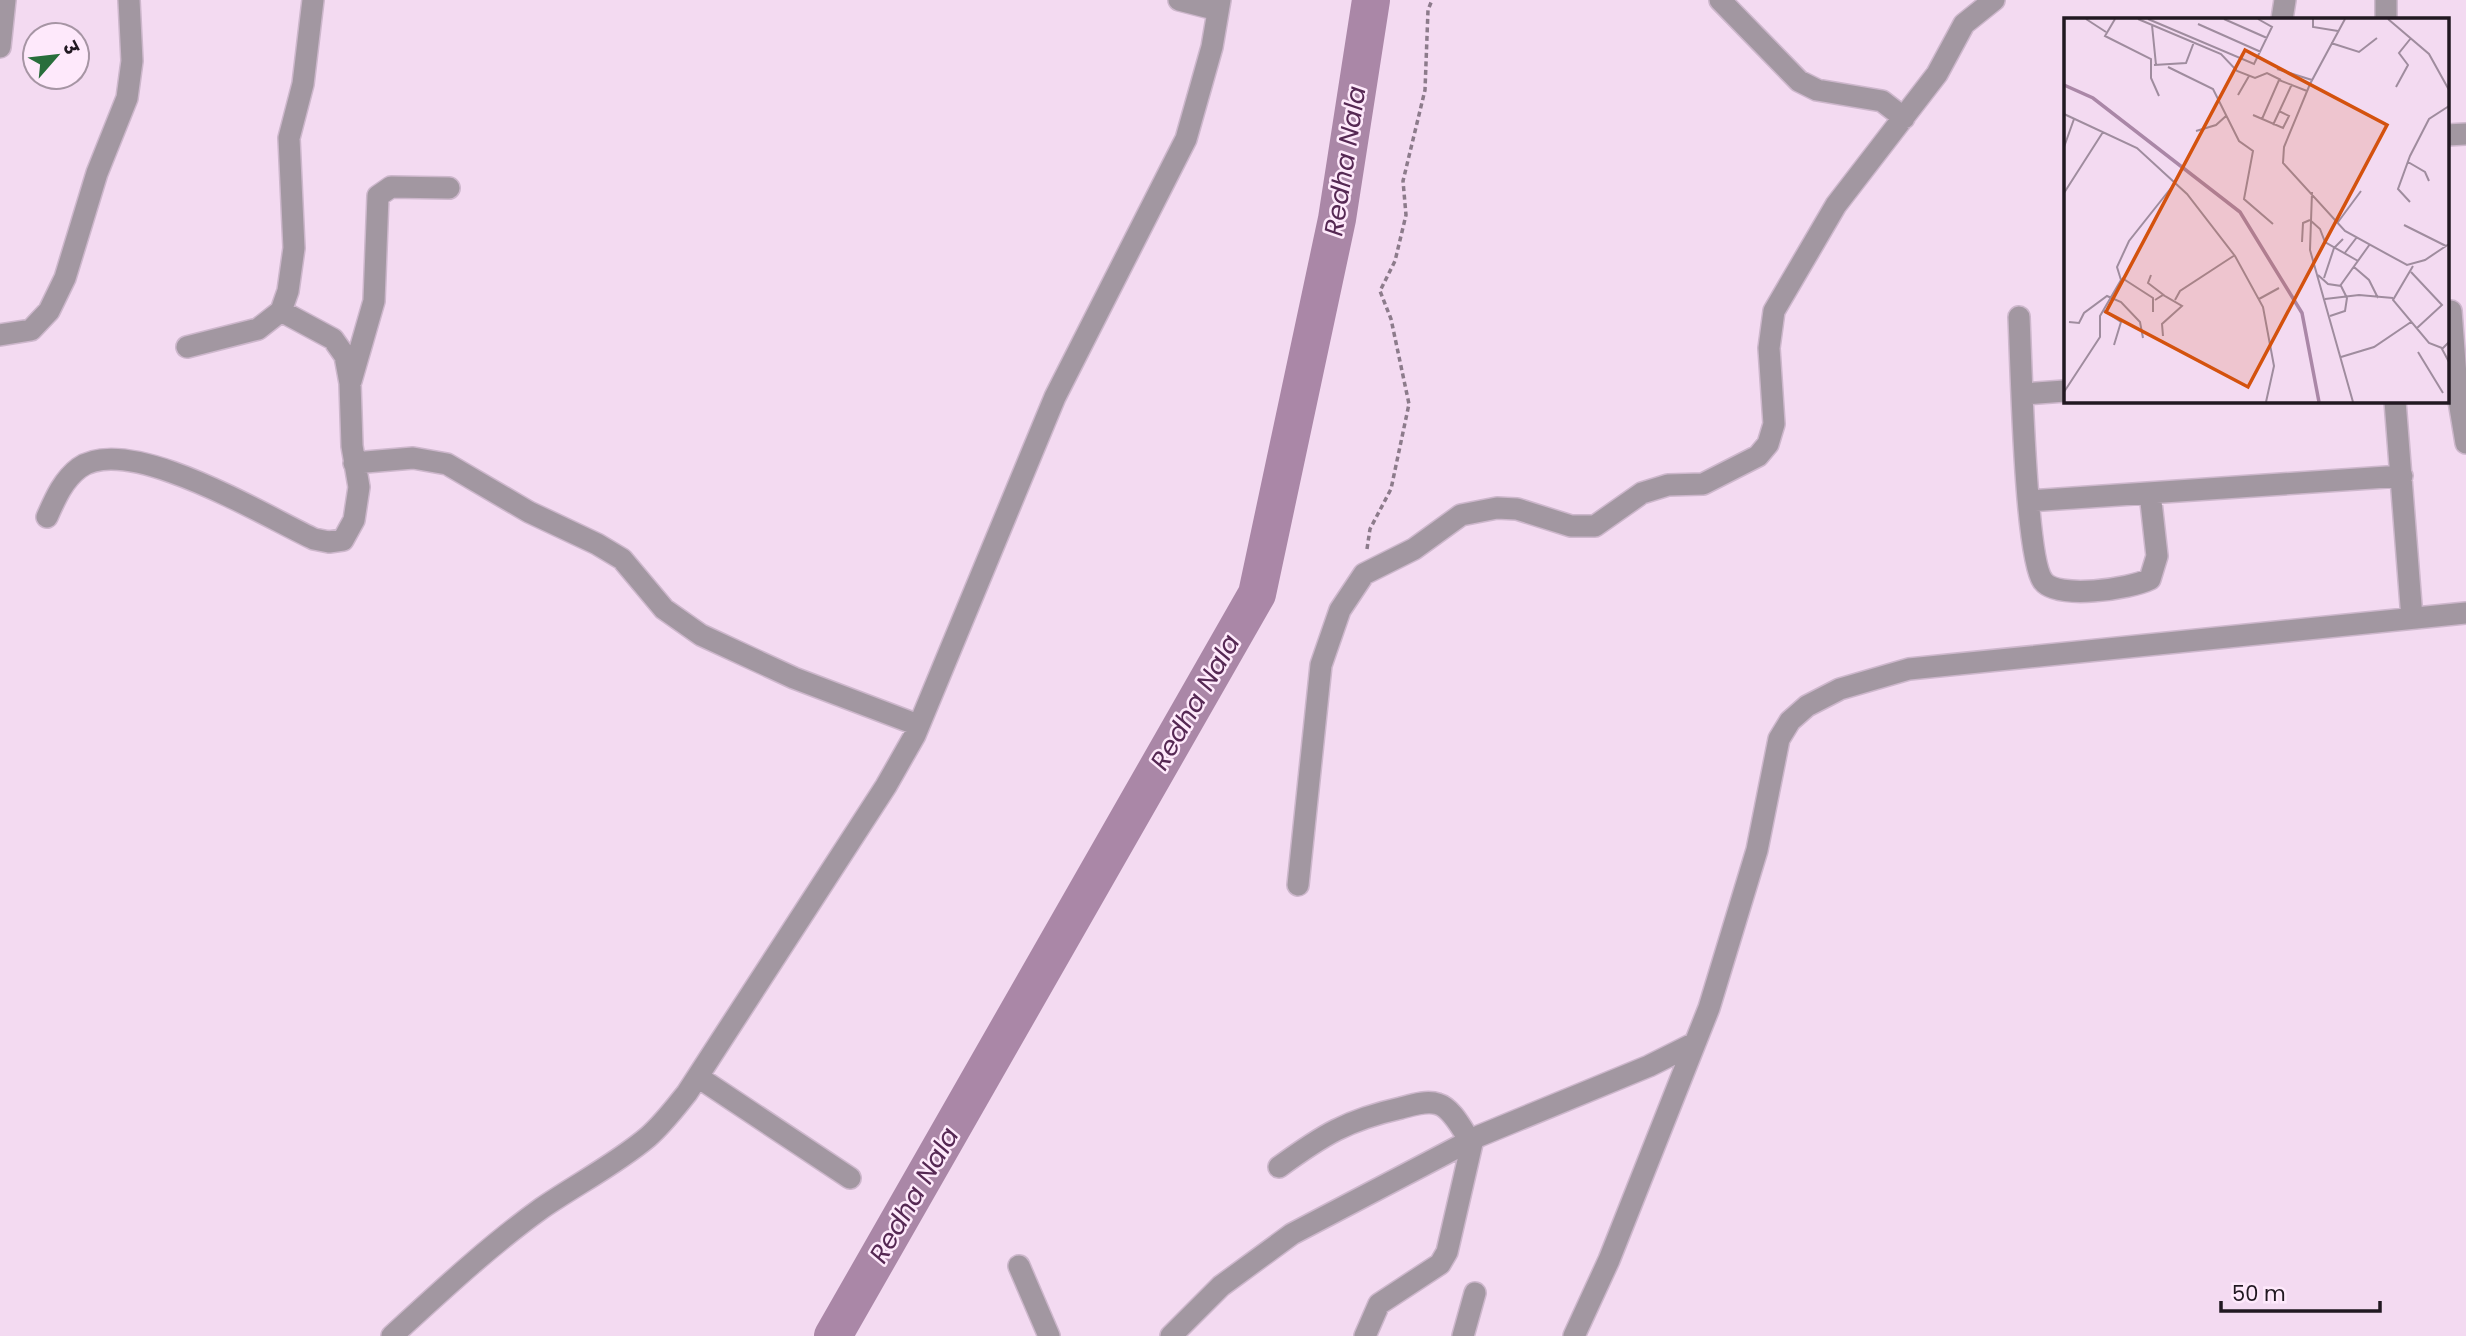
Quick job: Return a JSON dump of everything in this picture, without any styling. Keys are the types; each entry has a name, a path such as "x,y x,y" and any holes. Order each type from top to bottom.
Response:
{"street":[{"path":"0,47 5,0"},
{"path":"0,335 31,330 49,311 65,278 93,184 127,98 132,61 129,0"},
{"path":"187,347 258,329 281,311 288,291 294,248 289,138 303,84 313,0"},
{"path":"392,1336 480,1257 542,1208 650,1136 698,1077 886,786 918,725 1055,397 1186,139 1212,47 1219,5 1179,0"},
{"path":"1720,0 1799,81 1817,90 1882,101 1904,118"},
{"path":"1298,885 1321,665 1340,610 1364,574 1414,549 1461,515 1497,508 1517,509 1570,526 1595,526 1642,493 1668,485 1703,484 1758,456 1768,444 1774,424 1769,348 1774,311 1836,205 1937,74 1964,24 1994,0"},
{"path":"2282,18 2285,0"},
{"path":"2386,0 2386,18"},
{"path":"2448,135 2466,134"},
{"path":"350,383 374,302 378,196 391,187 449,188"},
{"path":"47,517 66,480 81,467 103,461 133,463 175,471 303,534 329,542 342,540 354,520 359,488 354,463 350,383 345,356 340,346 281,311"},
{"path":"2451,311 2457,389 2466,443"},
{"path":"2019,317 2029,501 2038,574 2045,584 2066,593 2138,585 2150,579 2157,556 2150,493"},
{"path":"2023,394 2064,391"},
{"path":"2395,402 2412,618"},
{"path":"354,463 413,458 447,464 529,512 597,544 622,559 656,601 701,635 793,678 918,725"},
{"path":"2029,501 2402,476"},
{"path":"1574,1336 1609,1260 1709,1008 1757,850 1779,739 1790,721 1807,706 1840,689 1909,669 2466,613"},
{"path":"1171,1336 1221,1286 1283,1240 1472,1140 1649,1066 1693,1044"},
{"path":"698,1077 850,1178"},
{"path":"1279,1167 1342,1125 1423,1103 1437,1103 1446,1108 1472,1140"},
{"path":"1365,1336 1379,1304 1440,1264 1447,1252 1472,1140"},
{"path":"1019,1266 1049,1336"},
{"path":"1463,1336 1475,1293"}],"path":[{"path":"1364,574 1370,529 1391,489 1409,404 1391,319 1380,291 1395,261 1406,215 1403,181 1424,90 1428,10 1432,0"}],"waterway":[{"name":"Redha Nala","path":"833,1336 1257,594 1337,219 1371,0"}]}
